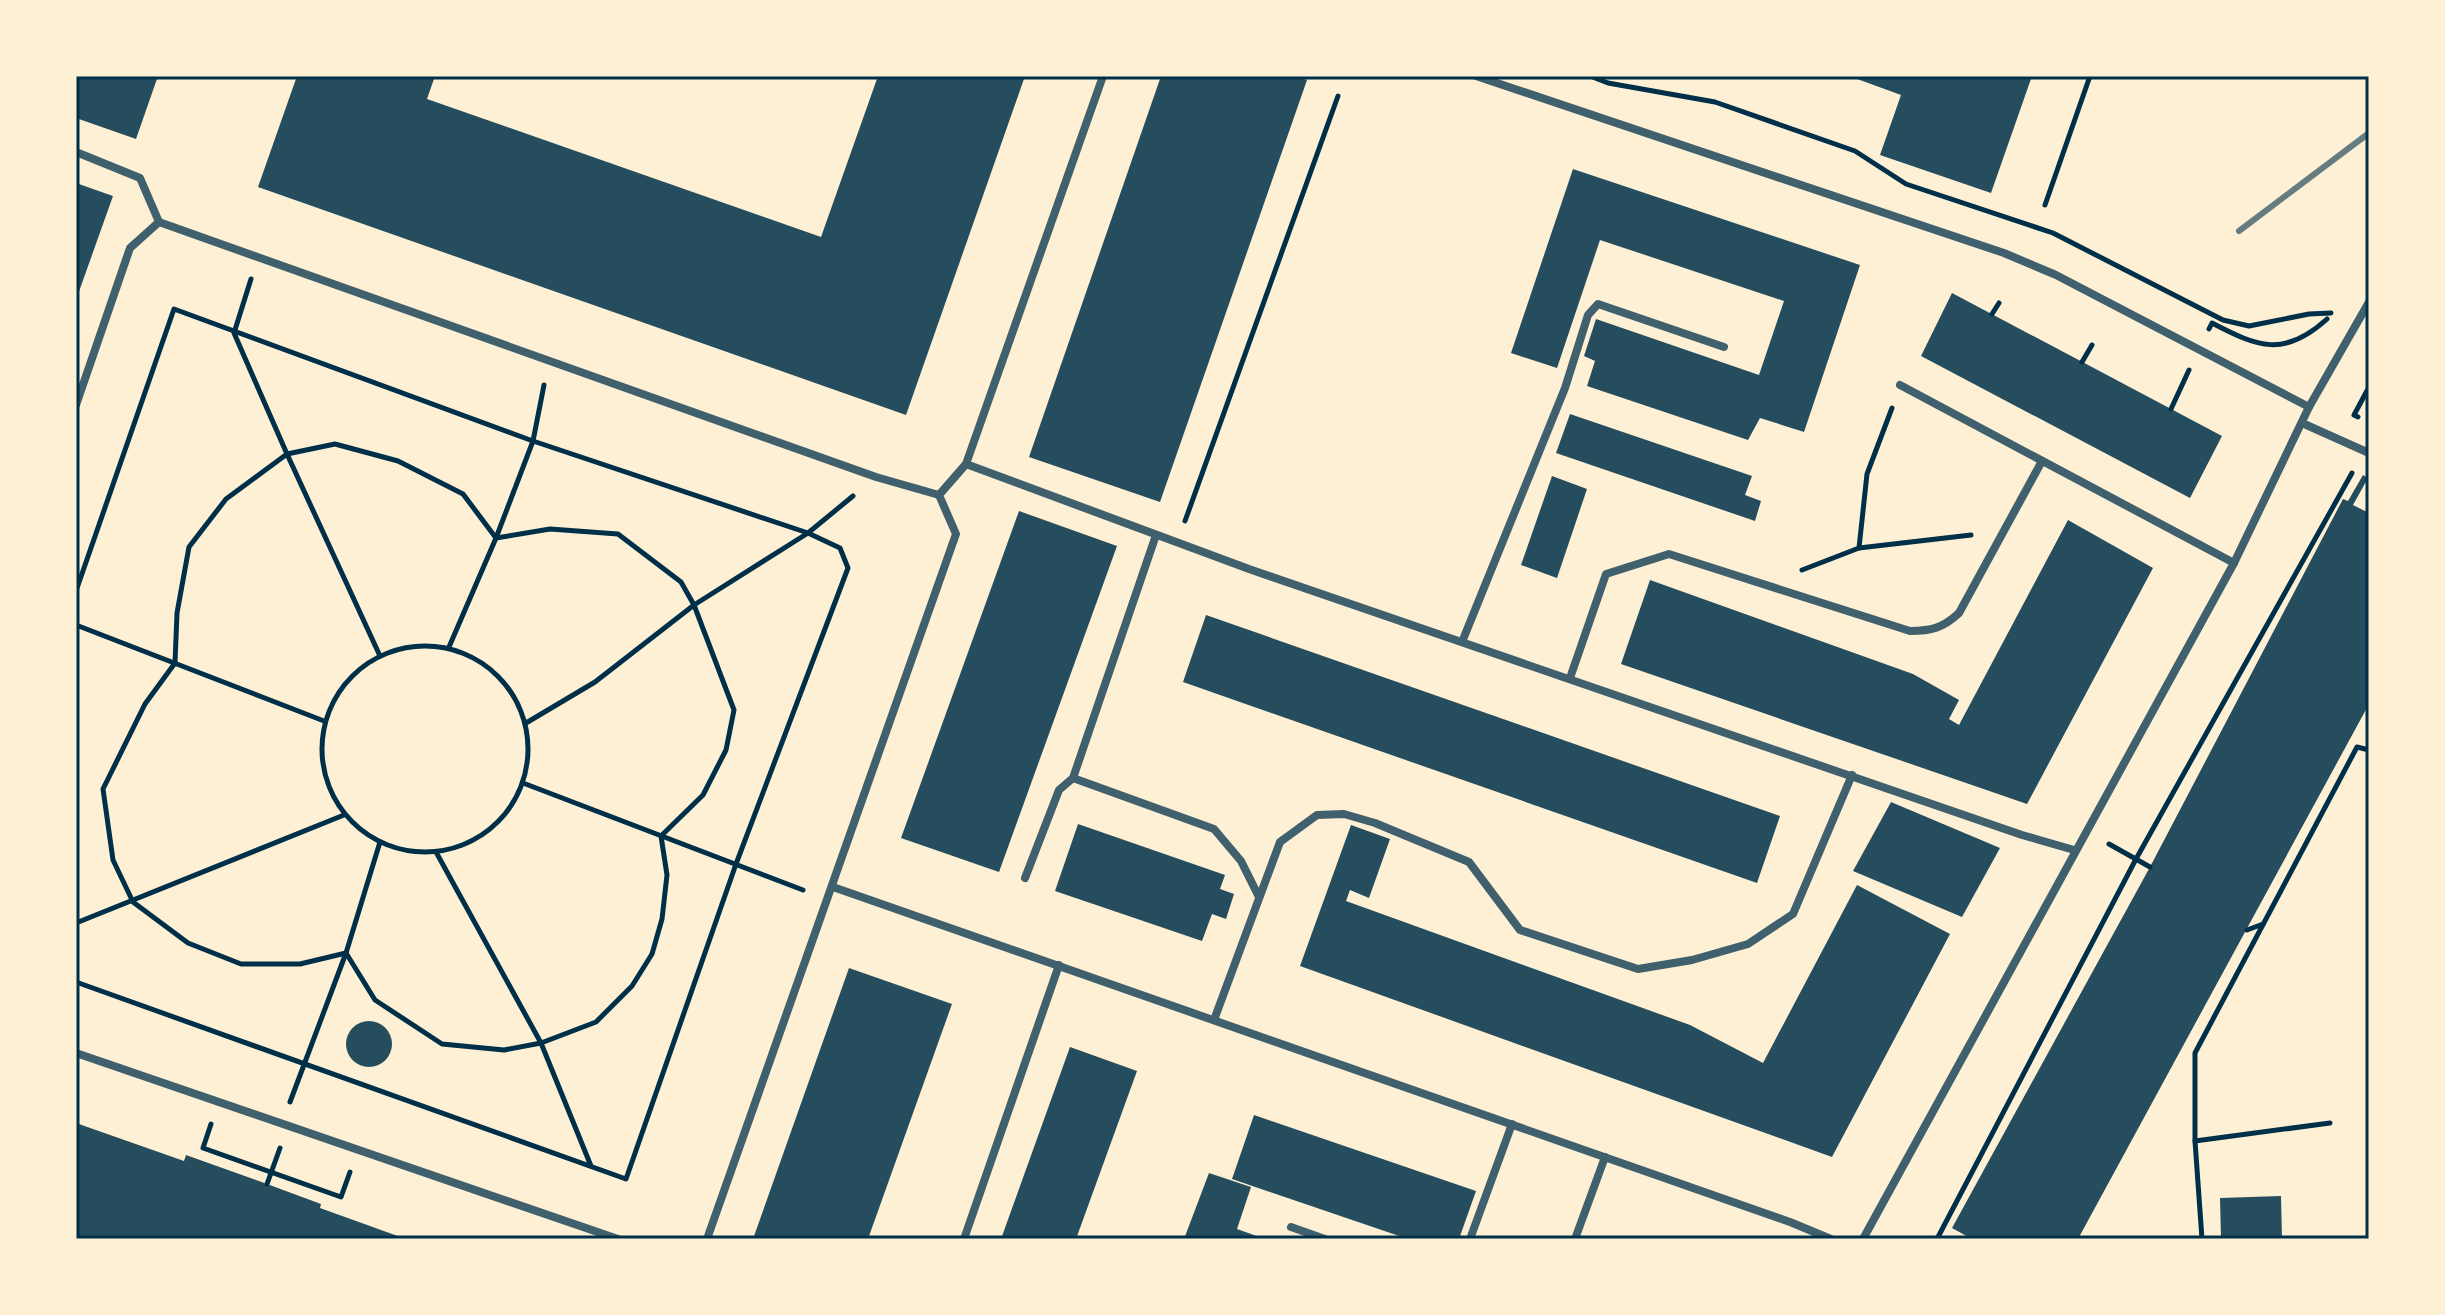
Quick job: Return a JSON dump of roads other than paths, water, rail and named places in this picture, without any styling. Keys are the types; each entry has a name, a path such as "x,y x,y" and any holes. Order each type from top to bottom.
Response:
{"street":[{"path":"939,495 966,464 1103,76"},
{"path":"1476,76 2004,253 2056,275 2309,407"},
{"path":"76,152 140,178 159,222 876,477 939,495"},
{"path":"76,405 130,248 159,222"},
{"path":"1863,1239 2234,563 2309,407 2369,302"},
{"path":"1462,642 1565,388 1588,315 1598,304 1724,347"},
{"path":"1900,385 2234,563"},
{"path":"2302,423 2369,453"},
{"path":"1570,678 1606,574 1669,554 1910,631 1932,631 1947,624 1959,613 2042,461"},
{"path":"966,464 1177,544 2022,835 2074,850"},
{"path":"707,1239 956,534 939,495"},
{"path":"1025,878 1059,790 1073,778 1156,535"},
{"path":"1214,1020 1280,842 1317,815 1344,814 1375,823 1469,862 1520,930 1638,969 1692,960 1748,944 1793,914 1852,775"},
{"path":"1073,778 1214,829 1241,861 1259,897"},
{"path":"833,887 1831,1239"},
{"path":"964,1239 1059,965"},
{"path":"76,1053 281,1126 618,1239"},
{"path":"1470,1239 1512,1124"},
{"path":"1575,1239 1605,1157"},
{"path":"1291,1227 1325,1239"}],"railway":[{"path":"2239,231 2369,133"}]}
